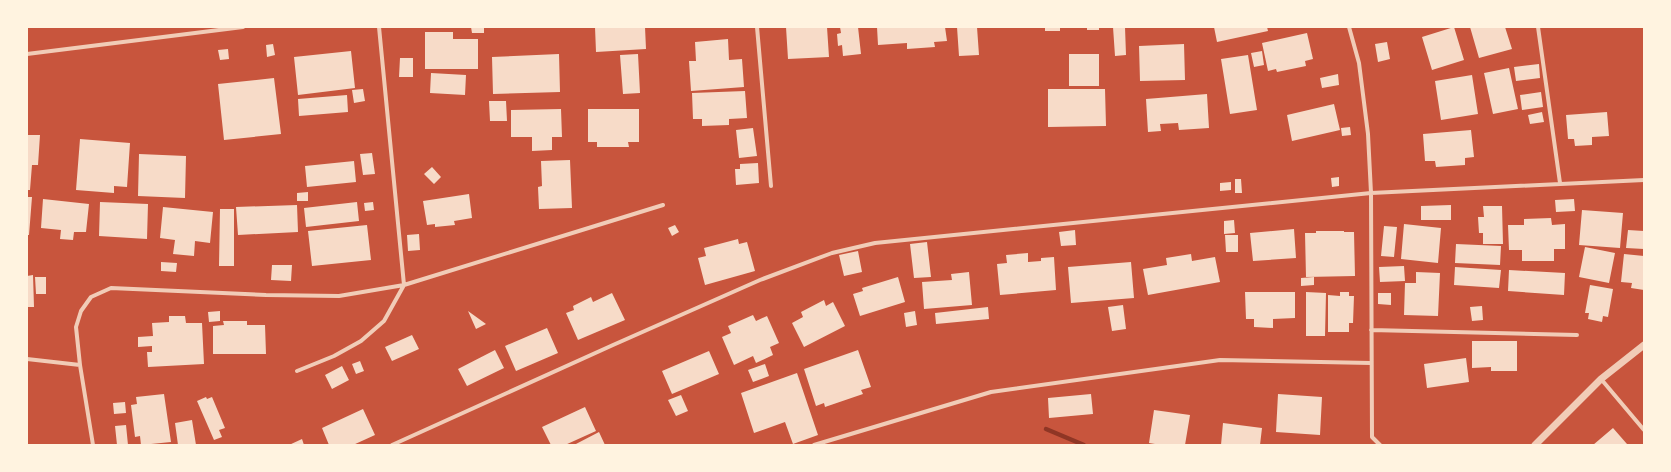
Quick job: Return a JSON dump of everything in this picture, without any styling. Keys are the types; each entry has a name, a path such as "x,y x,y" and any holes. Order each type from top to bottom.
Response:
{"street":[{"path":"196,27 196,33"},
{"path":"27,54 243,27"},
{"path":"297,371 334,356 361,341 384,321 404,286 378,27"},
{"path":"757,27 771,186"},
{"path":"1349,27 1359,63 1368,134 1371,192 1372,437 1380,445"},
{"path":"1538,27 1560,183"},
{"path":"392,445 760,280 832,253 875,243 1371,192 1644,180"},
{"path":"93,445 80,365 76,327 80,311 92,296 111,288 266,295 339,296 404,286 663,205"},
{"path":"1371,330 1577,335"},
{"path":"1535,445 1601,379 1644,345"},
{"path":"27,359 80,365"},
{"path":"814,445 990,392 1220,360 1371,363"},
{"path":"1601,379 1644,430"}],"building":[{"path":"471,27 484,27 484,33 472,33"},
{"path":"595,27 645,27 646,49 596,52"},
{"path":"786,27 827,27 829,57 788,59"},
{"path":"840,27 858,27 861,54 843,56 842,45 838,46 837,34 841,33"},
{"path":"877,27 945,27 947,41 934,42 935,47 907,49 907,43 878,45"},
{"path":"957,27 977,27 979,55 959,56"},
{"path":"1045,27 1060,27 1060,31 1045,31"},
{"path":"1087,27 1099,27 1099,30 1087,30"},
{"path":"1113,27 1125,27 1126,55 1115,56"},
{"path":"1214,27 1267,27 1268,31 1217,42"},
{"path":"1454,27 1464,60 1432,70 1422,37"},
{"path":"1470,27 1505,27 1512,49 1479,58"},
{"path":"425,32 453,32 453,39 478,39 478,69 425,69"},
{"path":"1307,33 1313,59 1305,61 1306,66 1277,72 1276,69 1268,71 1262,43"},
{"path":"728,39 729,60 742,59 744,87 691,91 689,61 696,61 695,42"},
{"path":"1387,42 1390,59 1378,62 1375,44"},
{"path":"273,44 275,55 267,57 266,45"},
{"path":"1184,44 1185,80 1140,81 1139,46"},
{"path":"228,49 229,59 220,60 218,50"},
{"path":"351,51 355,88 298,95 294,57"},
{"path":"1262,51 1264,65 1254,67 1251,53"},
{"path":"559,54 560,92 493,94 492,57"},
{"path":"638,54 640,93 623,94 620,55"},
{"path":"1069,54 1099,54 1099,86 1069,86"},
{"path":"1248,55 1257,110 1230,114 1221,59"},
{"path":"400,58 413,58 413,77 399,77"},
{"path":"1539,64 1540,78 1516,81 1514,67"},
{"path":"1509,68 1518,109 1493,114 1484,73"},
{"path":"431,73 466,75 465,95 430,93"},
{"path":"1338,74 1339,85 1322,88 1320,78"},
{"path":"1472,75 1478,114 1441,120 1435,81"},
{"path":"274,78 281,134 224,140 218,84"},
{"path":"363,89 365,101 354,103 352,90"},
{"path":"1048,89 1105,89 1106,126 1048,127"},
{"path":"745,91 747,118 729,119 729,125 702,126 702,119 693,119 692,93"},
{"path":"1541,92 1543,107 1522,110 1520,95"},
{"path":"1207,94 1209,128 1179,130 1178,123 1160,124 1161,131 1148,132 1146,99"},
{"path":"347,95 348,112 299,116 298,99"},
{"path":"489,101 506,101 507,121 490,121"},
{"path":"1334,104 1340,130 1292,141 1287,115"},
{"path":"561,109 562,137 552,137 552,150 532,151 532,137 511,137 511,110"},
{"path":"588,109 639,109 639,142 628,142 629,147 597,147 597,142 588,142"},
{"path":"1542,112 1544,122 1530,124 1528,115"},
{"path":"1607,112 1609,136 1592,137 1592,145 1575,146 1574,139 1568,139 1566,115"},
{"path":"1350,127 1351,135 1342,136 1341,128"},
{"path":"753,128 757,156 739,158 736,130"},
{"path":"1471,130 1474,157 1465,158 1465,165 1436,167 1435,161 1425,161 1423,134"},
{"path":"27,135 40,135 38,165 32,165 30,190 27,190"},
{"path":"80,139 130,143 127,187 114,186 114,193 76,190"},
{"path":"372,153 375,174 363,175 360,154"},
{"path":"139,154 186,156 185,198 138,196"},
{"path":"570,160 572,208 539,209 538,187 542,186 541,161"},
{"path":"354,161 356,182 307,187 305,166"},
{"path":"758,163 759,183 736,185 735,169 740,169 740,164"},
{"path":"432,167 441,177 434,184 424,174"},
{"path":"1339,177 1339,186 1332,187 1331,178"},
{"path":"1235,179 1241,179 1242,193 1235,193"},
{"path":"1231,182 1231,190 1220,191 1220,183"},
{"path":"308,192 308,201 297,201 297,193"},
{"path":"469,194 472,218 454,221 455,225 435,227 435,224 427,225 423,201"},
{"path":"27,197 32,197 29,235 27,235"},
{"path":"43,199 89,204 86,232 74,232 73,240 60,239 61,230 41,228"},
{"path":"1574,199 1575,211 1556,212 1555,200"},
{"path":"100,202 148,204 147,239 99,236"},
{"path":"357,202 359,221 306,227 304,208"},
{"path":"373,202 374,210 365,211 364,203"},
{"path":"297,205 298,232 238,235 236,207"},
{"path":"1451,205 1451,220 1421,220 1421,206"},
{"path":"1483,206 1502,206 1503,244 1483,244 1483,233 1479,233 1478,217 1484,217"},
{"path":"163,207 213,212 210,243 195,241 194,256 173,254 175,240 160,238"},
{"path":"220,209 234,209 234,266 219,266"},
{"path":"1582,210 1623,213 1620,248 1579,245"},
{"path":"1551,218 1552,225 1565,224 1565,249 1554,249 1554,261 1522,261 1522,250 1509,250 1508,225 1524,225 1524,219"},
{"path":"1234,220 1235,233 1224,234 1224,221"},
{"path":"1404,224 1441,228 1438,263 1401,259"},
{"path":"367,225 371,260 312,266 308,231"},
{"path":"675,225 679,232 672,236 668,228"},
{"path":"1384,226 1397,227 1394,257 1381,256"},
{"path":"1294,229 1296,258 1253,261 1250,233"},
{"path":"1075,230 1076,245 1061,246 1059,232"},
{"path":"1628,230 1644,231 1644,249 1626,248"},
{"path":"1316,231 1354,232 1355,276 1306,277 1305,233 1316,233"},
{"path":"419,234 420,250 408,251 407,235"},
{"path":"1225,235 1238,235 1238,252 1226,252"},
{"path":"738,239 739,244 747,242 755,271 705,285 698,258 706,256 704,248"},
{"path":"927,242 931,277 914,278 910,244"},
{"path":"1456,244 1501,246 1500,265 1455,263"},
{"path":"1585,247 1615,253 1609,283 1579,277"},
{"path":"858,251 862,272 844,276 839,255"},
{"path":"1028,253 1028,262 1041,261 1041,258 1054,257 1056,290 1000,295 997,264 1007,263 1006,255"},
{"path":"1191,254 1192,261 1215,257 1220,282 1148,295 1143,269 1167,265 1166,258"},
{"path":"1624,254 1644,256 1644,290 1631,288 1632,283 1621,282"},
{"path":"161,262 177,263 176,272 161,271"},
{"path":"1131,262 1134,298 1071,303 1068,267"},
{"path":"272,265 292,265 291,281 271,280"},
{"path":"1404,266 1405,281 1380,282 1379,267"},
{"path":"1455,267 1501,270 1499,288 1454,285"},
{"path":"1509,270 1565,273 1564,295 1508,291"},
{"path":"969,272 972,305 924,309 922,282 952,280 951,274"},
{"path":"1416,272 1440,273 1438,316 1404,315 1405,283 1416,283"},
{"path":"33,275 34,307 27,307 27,276"},
{"path":"35,277 46,277 46,294 36,294"},
{"path":"898,277 905,302 860,316 853,294 863,291 862,288"},
{"path":"1314,277 1314,285 1301,286 1301,278"},
{"path":"1590,285 1613,289 1608,317 1603,316 1602,322 1588,319 1589,313 1585,313"},
{"path":"1245,292 1295,292 1295,318 1273,319 1273,328 1254,327 1254,319 1246,319"},
{"path":"1306,292 1326,293 1325,336 1306,336"},
{"path":"1340,292 1349,292 1349,296 1354,296 1353,323 1349,323 1349,332 1328,332 1328,295 1340,296"},
{"path":"612,293 625,320 578,340 566,313 574,310 573,306 591,297 593,302"},
{"path":"1378,293 1391,293 1391,305 1378,304"},
{"path":"824,300 826,306 833,302 845,326 804,347 792,323 803,317 801,312"},
{"path":"1123,305 1126,329 1112,331 1108,307"},
{"path":"1482,306 1483,320 1472,321 1470,307"},
{"path":"988,307 989,319 936,324 935,313"},
{"path":"220,311 220,321 209,322 208,312"},
{"path":"468,311 486,324 476,329"},
{"path":"915,311 917,325 906,327 904,313"},
{"path":"753,315 756,321 767,316 779,343 770,347 773,355 756,363 753,356 734,365 722,337 731,333 728,326"},
{"path":"169,316 185,316 186,323 202,323 204,364 148,367 147,352 152,352 152,346 138,347 138,337 153,336 152,323 169,322"},
{"path":"223,321 247,321 247,325 265,325 266,354 213,354 213,326 224,325"},
{"path":"547,328 558,353 516,371 505,346"},
{"path":"412,335 419,349 392,361 385,347"},
{"path":"1472,341 1517,341 1517,371 1491,371 1491,367 1472,368"},
{"path":"495,350 504,368 467,386 458,369"},
{"path":"858,350 871,387 861,390 863,394 825,407 824,403 816,406 804,369"},
{"path":"709,351 719,374 672,394 662,371"},
{"path":"1466,358 1469,382 1427,388 1424,364"},
{"path":"360,361 364,371 356,374 352,364"},
{"path":"765,364 769,376 753,382 748,370"},
{"path":"342,366 349,380 332,389 325,375"},
{"path":"797,373 818,435 793,444 785,422 754,433 741,393"},
{"path":"164,394 171,442 141,445 140,436 135,437 131,405 137,404 136,397"},
{"path":"1091,394 1093,414 1049,418 1048,398"},
{"path":"1278,394 1322,397 1320,435 1276,432"},
{"path":"681,395 688,411 676,416 668,400"},
{"path":"206,397 207,399 212,397 225,428 219,430 222,437 214,440 197,401"},
{"path":"125,402 126,413 114,414 113,403"},
{"path":"585,407 596,431 565,445 551,445 542,427"},
{"path":"363,409 375,435 353,445 329,445 322,428"},
{"path":"1154,410 1190,415 1185,445 1161,445 1149,443"},
{"path":"192,420 196,445 178,445 175,423"},
{"path":"1223,423 1262,428 1260,445 1221,445"},
{"path":"126,425 128,445 117,445 115,426"},
{"path":"1613,428 1627,444 1593,445"},
{"path":"599,432 605,445 574,445"},
{"path":"302,439 304,445 289,445"}],"waterway":[{"path":"1046,429 1084,445"}]}
